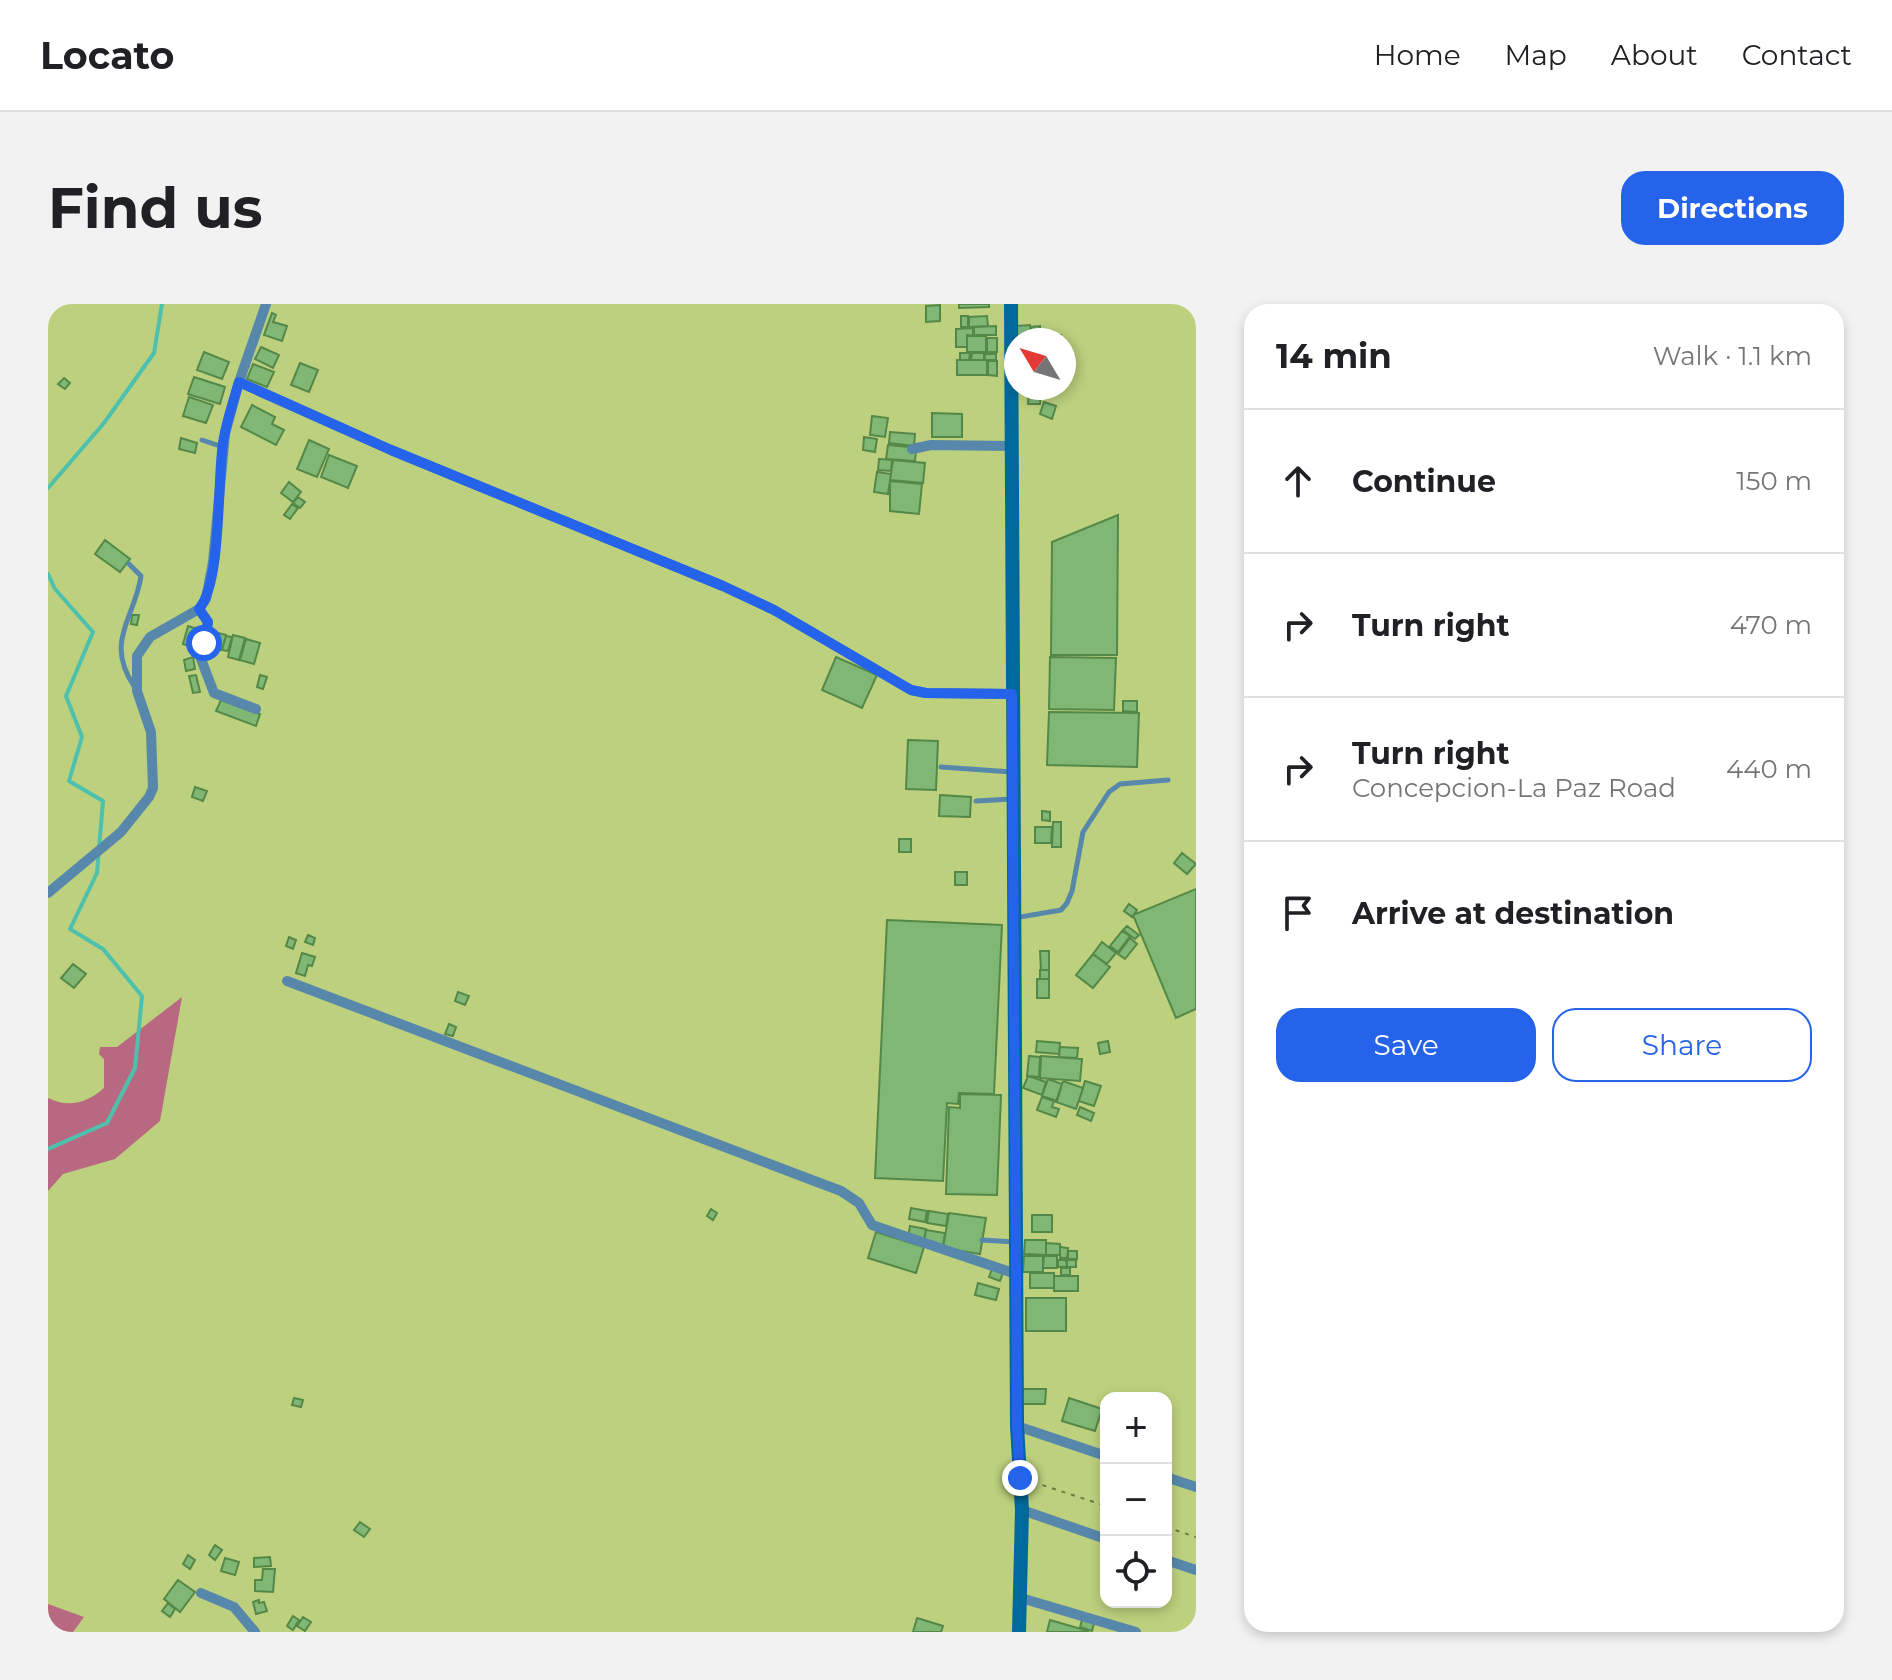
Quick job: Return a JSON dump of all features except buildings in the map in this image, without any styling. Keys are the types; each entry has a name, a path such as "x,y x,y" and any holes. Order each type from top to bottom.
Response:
{"main road":[{"path":"1011,304 1017,1426 1022,1510 1019,1632"}],"street":[{"path":"48,893 121,832 153,788 151,732 137,691 136,666 141,648 150,637 199,609 207,596 223,447 239,382 266,304"},
{"path":"239,382 391,450 723,586 774,610 911,690 926,693 1012,694"},
{"path":"912,449 943,445 1011,446"},
{"path":"199,609 208,622 201,659 214,693 256,709"},
{"path":"287,981 841,1191 859,1203 872,1225 1016,1274"},
{"path":"1017,1426 1100,1454"},
{"path":"1172,1479 1196,1487"},
{"path":"1022,1510 1100,1537"},
{"path":"1172,1562 1196,1570"},
{"path":"201,1593 234,1607 255,1632"},
{"path":"1021,1598 1136,1632"}],"lane":[{"path":"202,440 223,447"},
{"path":"129,564 137,570 141,580 124,626 122,657 127,675 137,691"},
{"path":"941,767 1013,772"},
{"path":"1014,918 1061,910 1067,903 1083,832 1109,792 1120,784 1168,780"},
{"path":"976,801 1013,798"},
{"path":"982,1240 1016,1243"}],"path":[{"path":"1187,304 1196,312"},
{"path":"1020,1478 1100,1504"},
{"path":"1172,1529 1196,1537"}],"shaded area":[{"path":"182,997 160,1121 115,1159 63,1174 48,1191 48,1098 70,1103 98,1093 104,1088 104,1059 99,1054 100,1047 117,1047"},
{"path":"48,1604 84,1617 73,1632 48,1632"}],"waterway":[{"path":"48,488 104,423 154,353 162,304"},
{"path":"48,574 55,589 93,632 66,696 82,737 69,781 103,801 97,873 70,929 103,949 142,996 135,1068 107,1123 48,1149"}],"route":[{"path":"204,643 208,622 199,609 205,602 209,588 223,447 239,382 391,450 723,586 774,610 911,690 926,693 1012,694 1017,1426 1020,1478"}]}
